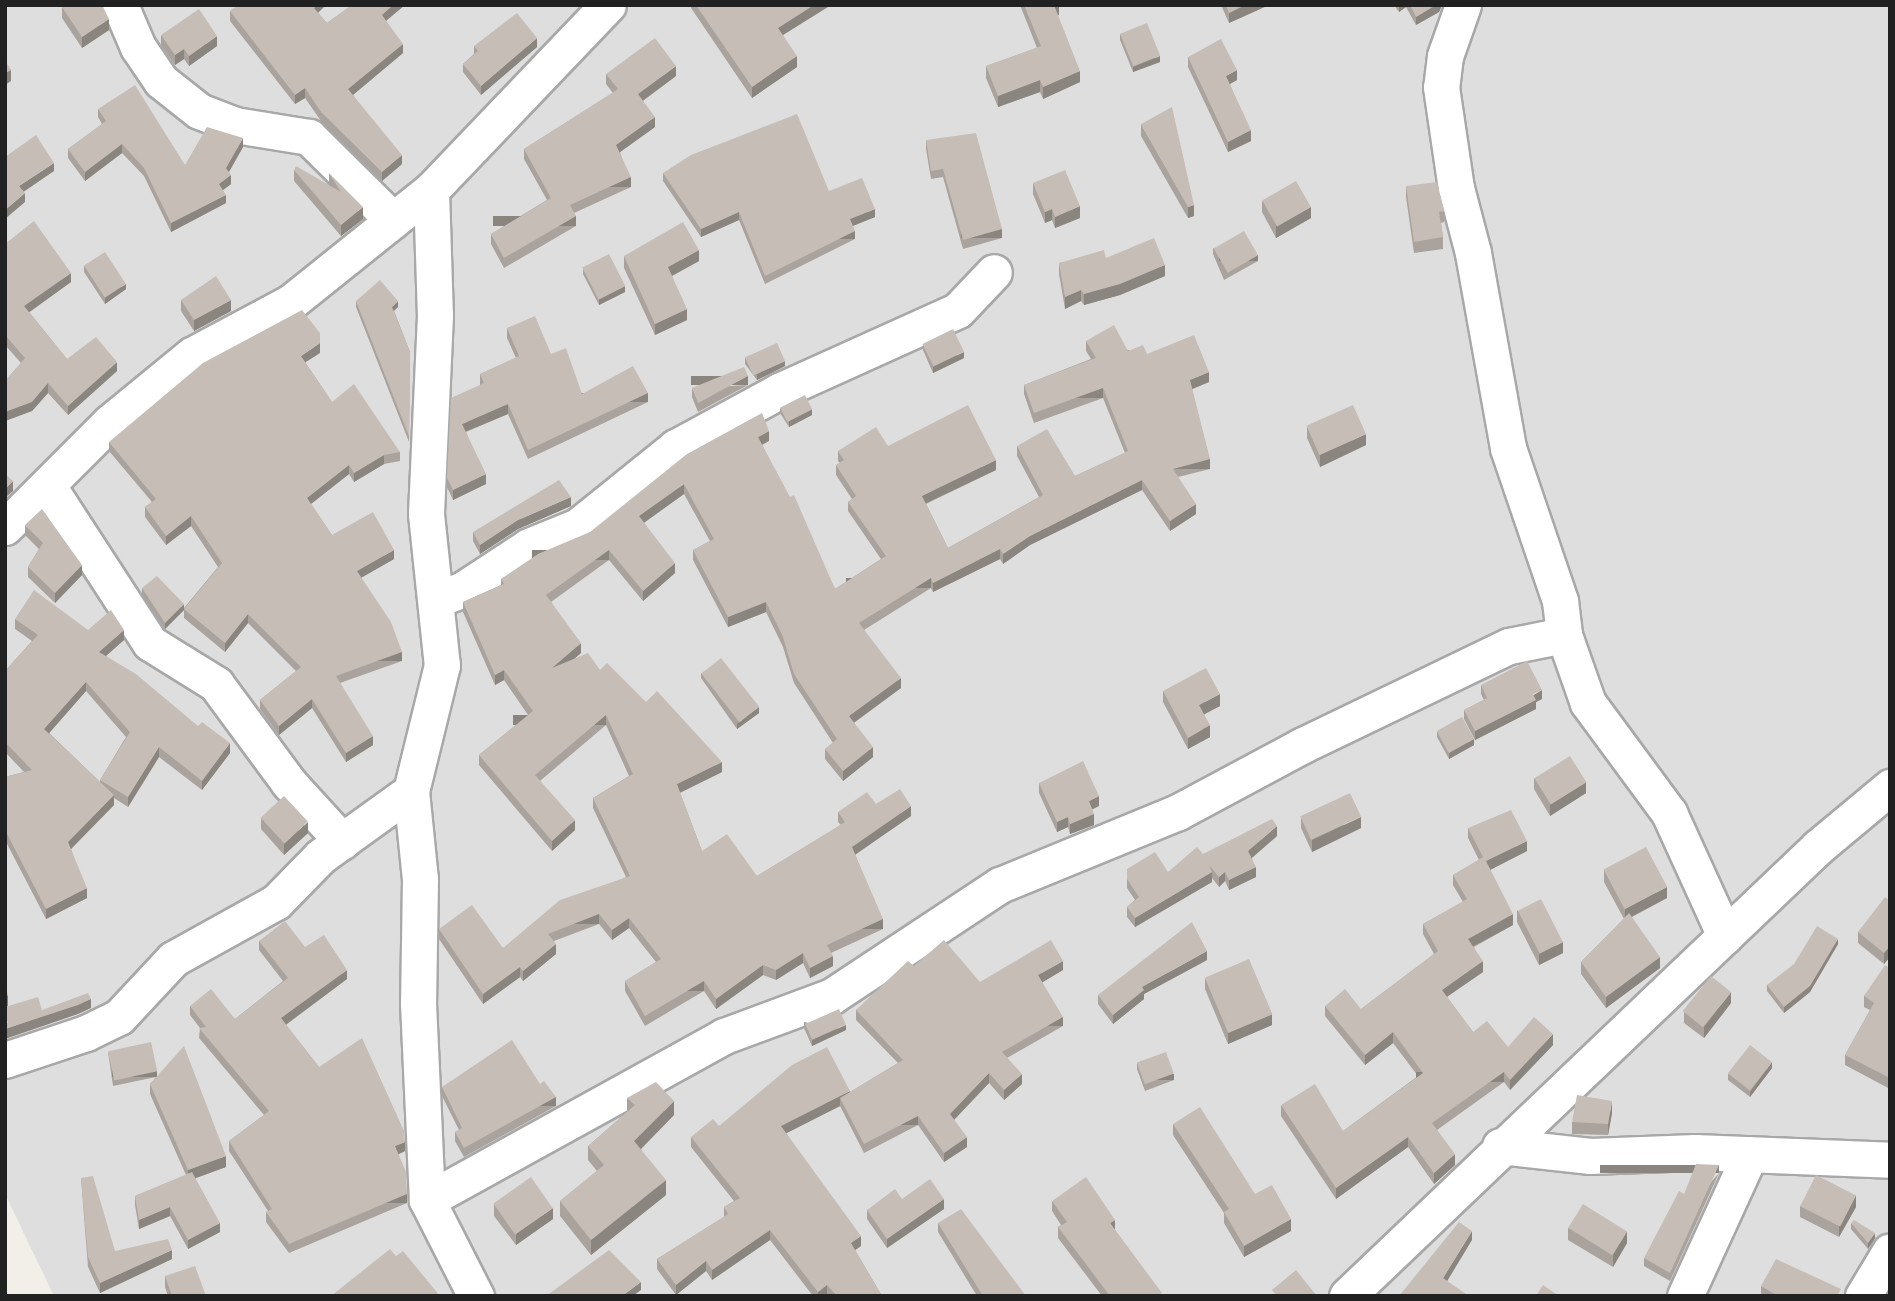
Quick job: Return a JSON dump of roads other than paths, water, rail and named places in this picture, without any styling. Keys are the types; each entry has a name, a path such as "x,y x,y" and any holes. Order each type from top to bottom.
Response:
{"street":[{"path":"120,5 138,47 161,81 190,104 235,125 309,137 393,220"},
{"path":"5,527 110,422 192,355 291,302 431,190 608,5"},
{"path":"1462,5 1445,56 1441,87 1456,188 1473,253 1508,448 1560,601 1564,635 1588,703 1669,813 1725,936"},
{"path":"431,190 435,314 426,513 438,599 442,665 411,790 420,878 418,1003 427,1200 476,1296"},
{"path":"438,599 462,590 529,546 578,526 676,447 779,391 958,310 994,272"},
{"path":"48,486 150,643 216,684 289,783 342,841"},
{"path":"427,1200 724,1036 832,996 1000,885 1178,812 1301,746 1509,646 1564,635"},
{"path":"1347,1296 1500,1146 1725,936 1890,787"},
{"path":"5,1060 86,1033 119,1017 173,959 276,902 342,841 411,790"},
{"path":"1500,1146 1590,1156 1750,1154 1890,1160"},
{"path":"1685,1296 1750,1154"},
{"path":"1863,1296 1890,1251"}]}
